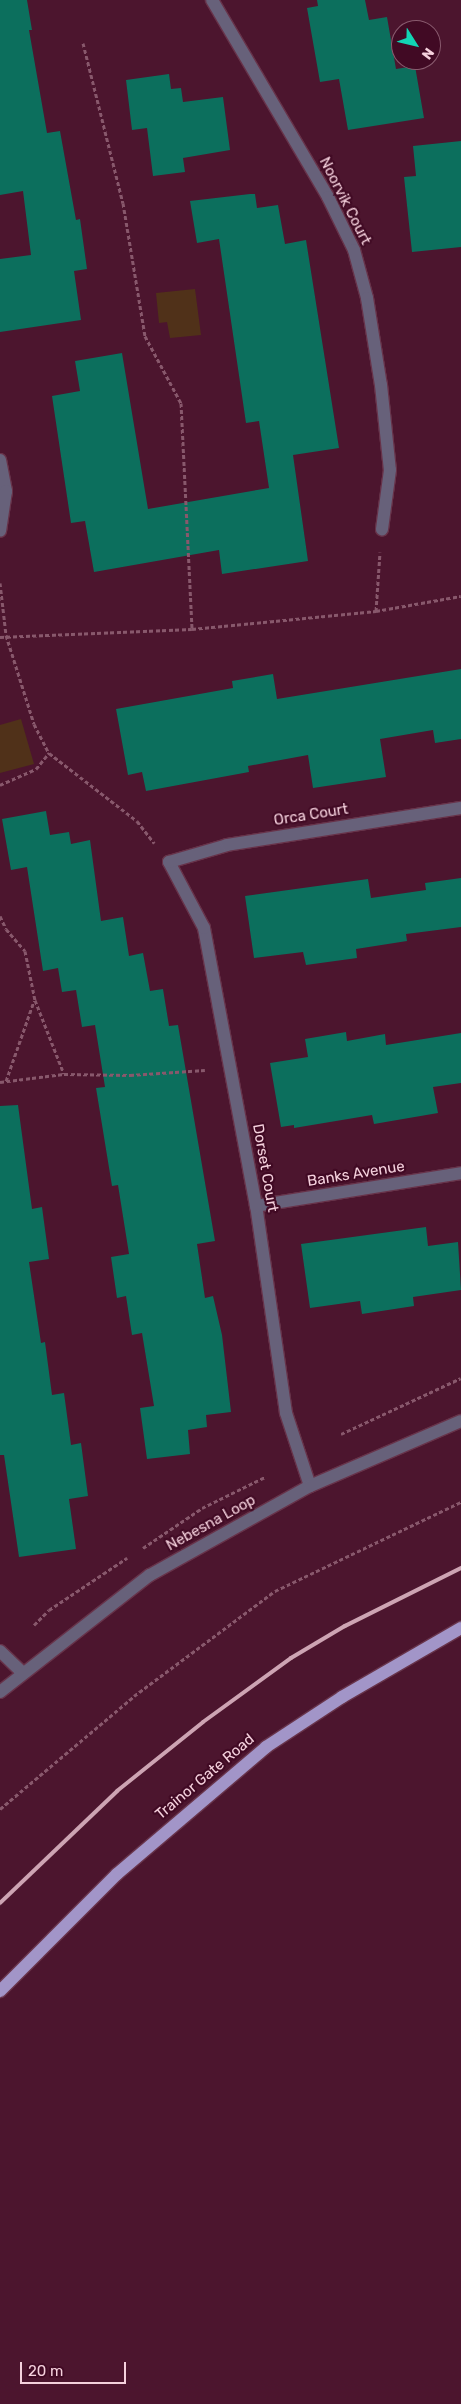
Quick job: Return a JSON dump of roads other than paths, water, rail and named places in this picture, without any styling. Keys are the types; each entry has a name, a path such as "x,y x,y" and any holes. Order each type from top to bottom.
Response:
{"main road":[{"name":"Trainor Gate Road","path":"0,1991 117,1874 266,1747 342,1696 461,1628"}],"street":[{"name":"Noorvik Court","path":"212,0 328,197 354,250 367,298 390,470 382,529"},
{"path":"0,460 6,491 0,531"},
{"name":"Orca Court","path":"169,862 227,844 461,808"},
{"name":"Dorset Court","path":"169,862 204,928 256,1206 286,1413 310,1486"},
{"name":"Banks Avenue","path":"256,1206 461,1173"},
{"name":"Nebesna Loop","path":"0,1692 22,1672 150,1574 310,1486 461,1422"},
{"path":"0,1651 22,1672"}],"railway":[{"path":"0,1903 117,1791 203,1722 291,1658 345,1626 461,1568"}]}
